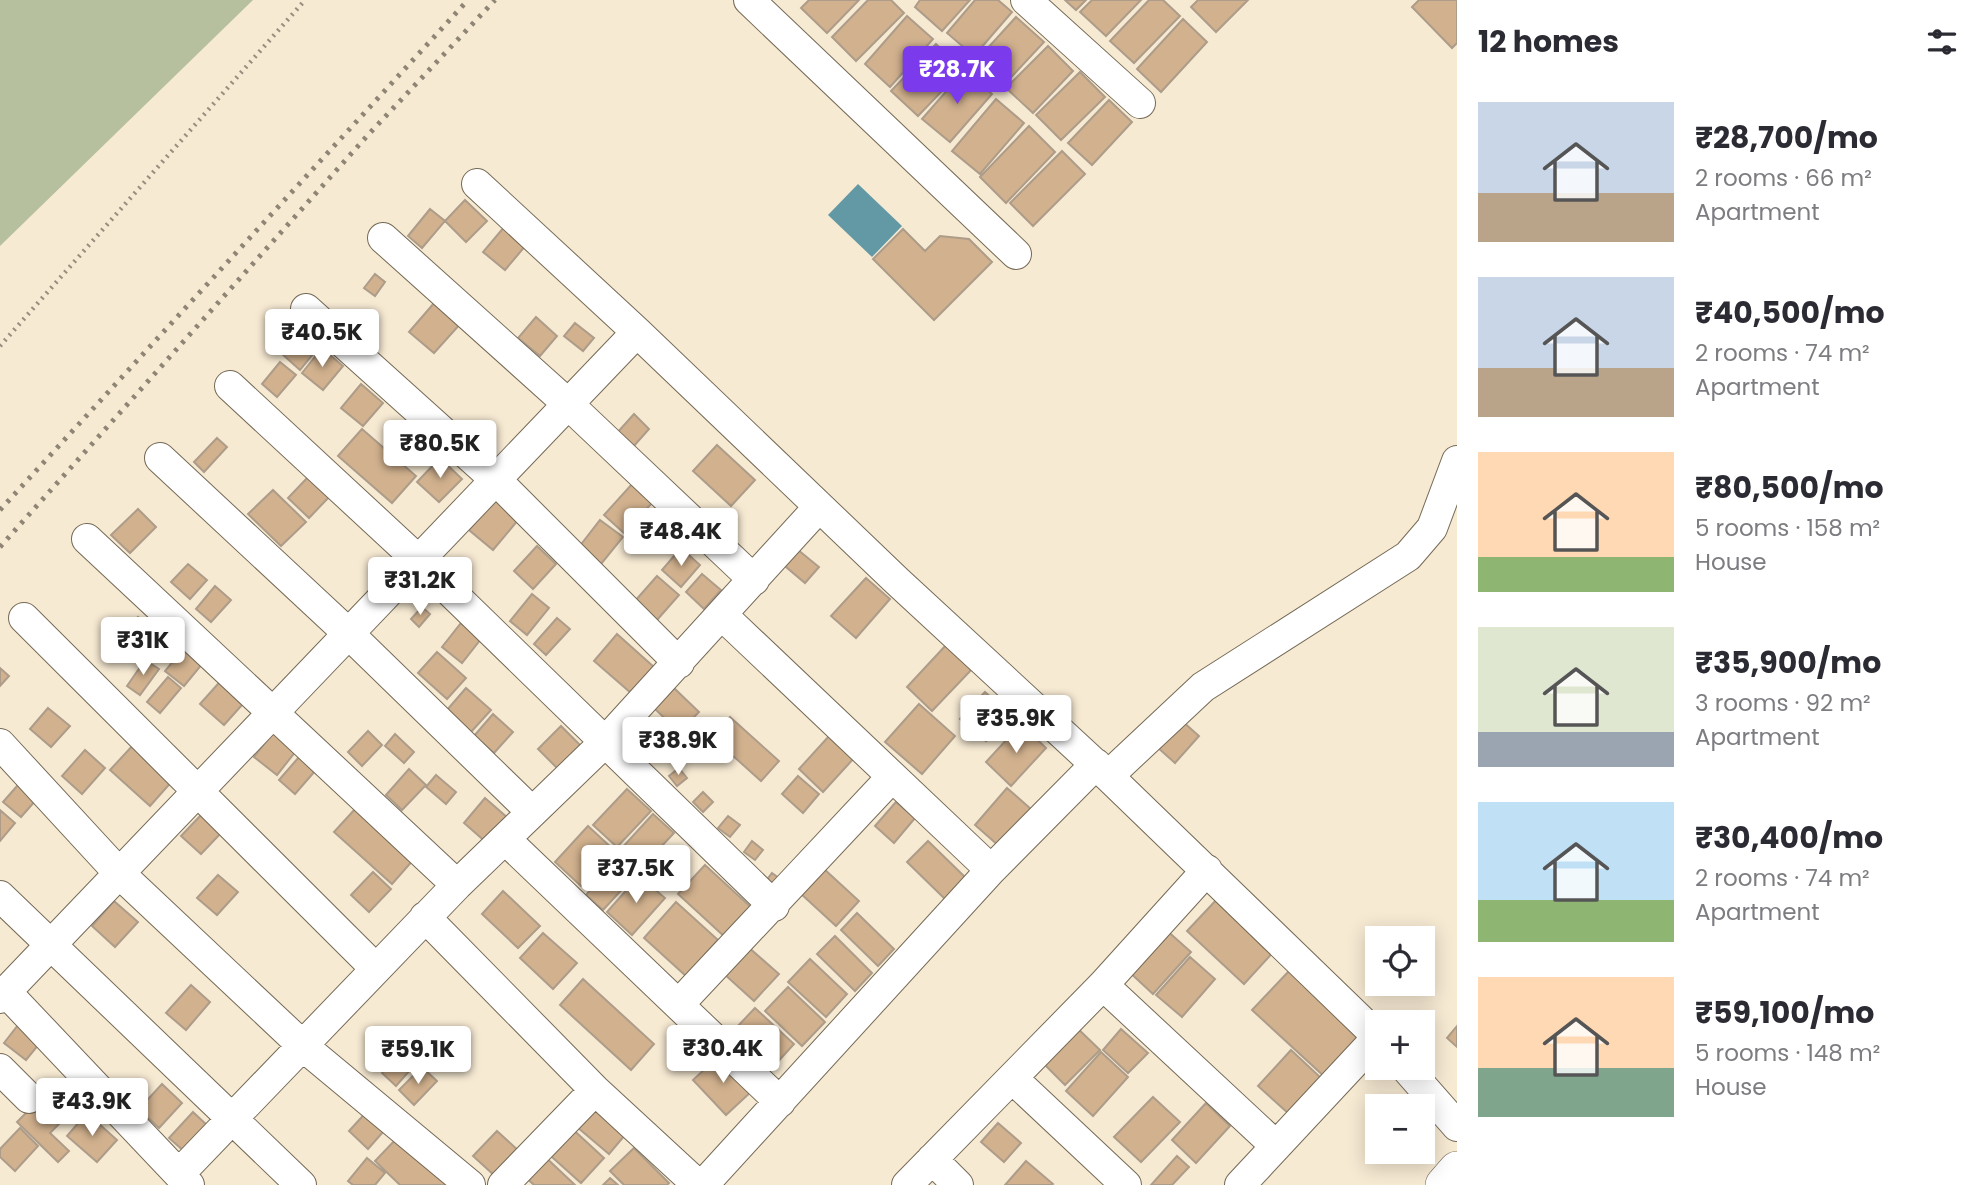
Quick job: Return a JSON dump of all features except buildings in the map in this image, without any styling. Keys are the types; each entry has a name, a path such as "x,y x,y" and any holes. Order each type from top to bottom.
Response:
{"street":[{"path":"748,0 1016,254"},
{"path":"1026,0 1140,103"},
{"path":"477,184 1102,770 1365,1025"},
{"path":"383,238 568,404 754,580"},
{"path":"306,309 496,480 679,663"},
{"path":"637,332 420,562 196,791 3,995 184,1180 232,1120 304,1047 375,968 506,840 531,811 604,743 819,507"},
{"path":"230,386 420,562 774,906"},
{"path":"160,458 349,634 531,811"},
{"path":"425,917 595,1090 701,1185 991,870 1102,770 1203,687 1408,556 1432,528 1457,461"},
{"path":"88,539 457,885"},
{"path":"722,615 991,870"},
{"path":"24,618 375,968"},
{"path":"0,744 119,873 304,1047 470,1185"},
{"path":"679,1004 774,906 892,776"},
{"path":"506,840 780,1102"},
{"path":"906,1185 1102,985 1207,870"},
{"path":"0,896 301,1185"},
{"path":"1102,985 1276,1146"},
{"path":"1240,1185 1365,1050"},
{"path":"0,1069 29,1098"},
{"path":"1012,1078 1126,1185"},
{"path":"1417,1080 1457,1126"},
{"path":"503,1185 595,1090"},
{"path":"932,1159 958,1185"},
{"path":"1444,1185 1457,1170"}],"path":[{"path":"0,346 305,0"}],"green space":[{"path":"0,0 253,0 0,246"}],"water":[{"path":"858,184 902,226 872,257 828,215"}],"railway":[{"path":"0,510 468,0"},
{"path":"0,547 367,136 495,0"}]}
